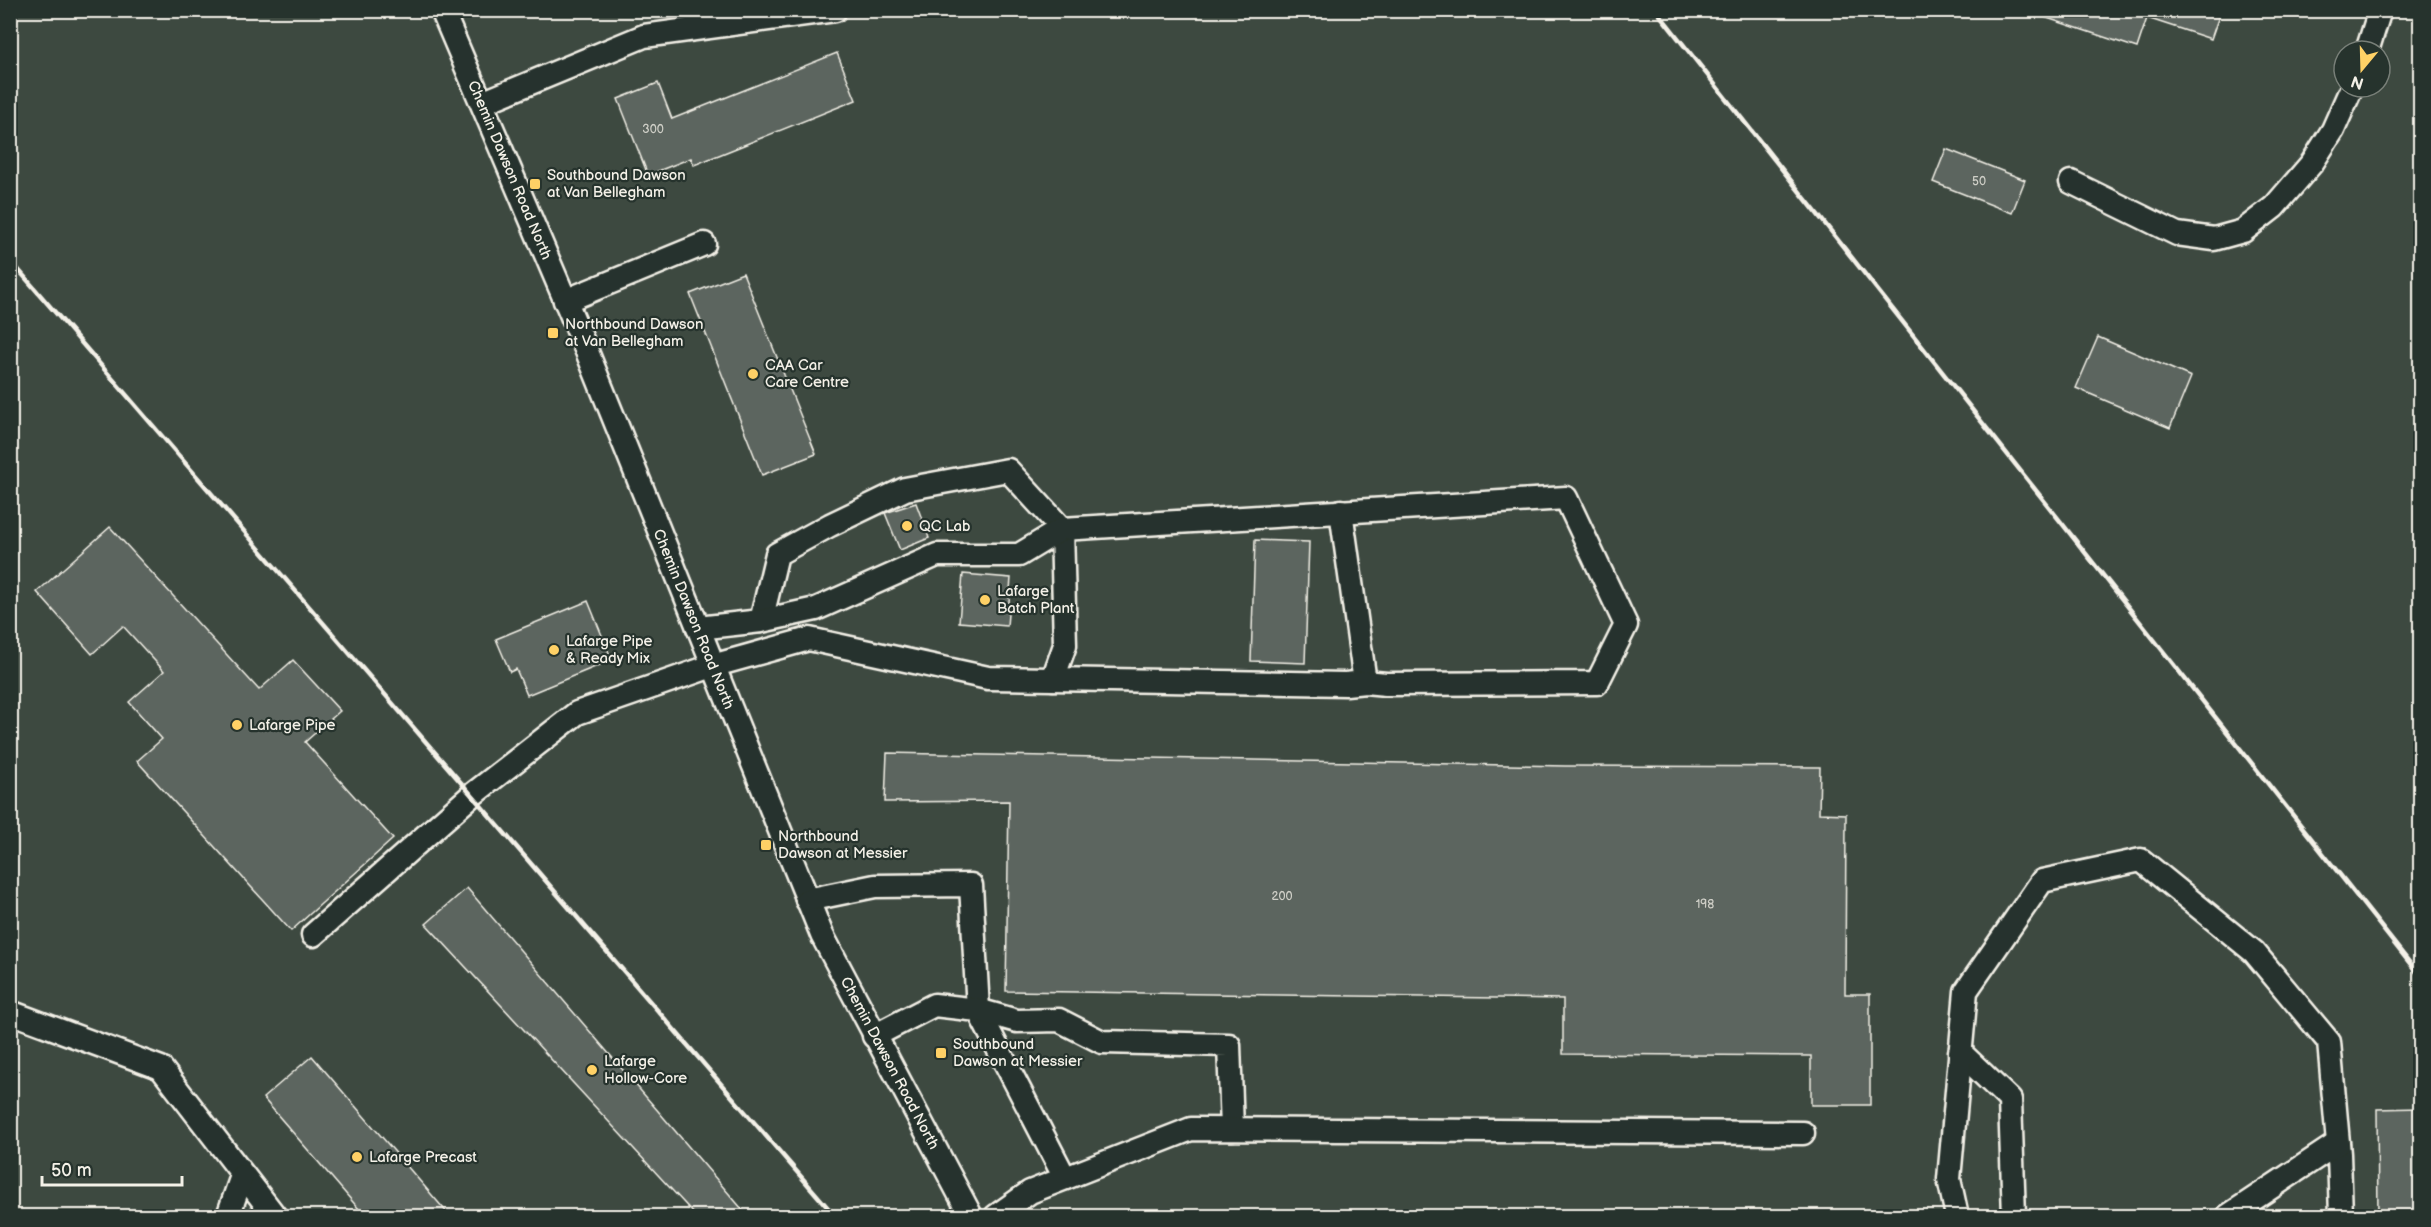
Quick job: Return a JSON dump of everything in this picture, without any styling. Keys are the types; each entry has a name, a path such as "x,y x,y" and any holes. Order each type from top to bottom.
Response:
{"street":[{"name":"Chemin Dawson Road North","path":"442,10 565,301 822,935 971,1216"},
{"path":"482,104 644,36 835,10"},
{"path":"2371,39 2380,10"},
{"path":"2071,182 2177,234 2214,239 2243,231 2274,207 2312,163 2333,130 2347,99"},
{"path":"565,301 704,244"},
{"path":"761,621 777,554 830,525 905,489 1008,470 1062,528 1065,645 1053,679"},
{"path":"313,935 472,795 577,713 712,666 809,639 988,678 1346,684 1365,682 1386,684 1597,683 1626,625 1566,498 1062,528 1019,555 937,555 816,609 761,621 698,628"},
{"path":"1341,512 1365,682"},
{"path":"1957,1216 1949,1179 1966,991 2042,881 2141,860 2254,952 2329,1042 2338,1143 2341,1216"},
{"path":"807,900 875,886 971,885 978,1010 1065,1178"},
{"path":"874,1036 934,1005 978,1010 1017,1021 1059,1020 1102,1042 1229,1045 1232,1129"},
{"path":"10,1012 161,1068 275,1216"},
{"path":"1960,1052 2010,1100 2014,1216"},
{"path":"996,1216 1030,1192 1191,1129 1803,1133"},
{"path":"2228,1216 2338,1143"},
{"path":"228,1216 242,1176"}],"shaded area":[{"path":"10,11 2420,11 2420,1216 11,1216"}],"building":[{"path":"2033,10 2221,10 2211,39 2147,18 2137,48 2032,13"},
{"path":"837,53 856,100 694,165 691,158 648,175 618,99 658,83 672,119"},
{"path":"1946,149 2025,180 2012,213 1933,182"},
{"name":"CAA Car Care Centre","path":"743,273 816,454 762,475 690,294"},
{"path":"2098,337 2191,377 2170,428 2076,388"},
{"name":"QC Lab","path":"916,503 929,538 900,550 885,513"},
{"name":"Lafarge Pipe","path":"110,527 259,690 293,660 340,711 305,742 393,839 291,931 137,761 162,739 129,702 164,671 123,626 92,654 37,592"},
{"path":"1255,540 1309,542 1305,663 1251,661"},
{"name":"Lafarge Batch Plant","path":"963,574 1011,578 1007,626 959,622"},
{"name":"Lafarge Pipe & Ready Mix","path":"588,601 612,660 527,695 516,669 510,672 496,639"},
{"path":"887,753 1565,766 1820,767 1819,813 1846,814 1845,994 1870,994 1870,1105 1811,1105 1811,1056 1563,1054 1563,999 1006,991 1009,801 885,802"},
{"name":"Lafarge Hollow-Core","path":"467,888 748,1216 696,1216 426,924"},
{"name":"Lafarge Precast","path":"312,1056 450,1216 365,1216 263,1098"},
{"path":"2421,1108 2421,1216 2378,1216 2377,1109"}],"railway":[{"path":"1656,10 2420,976"},
{"path":"10,260 835,1216"}],"place":[{"name":"Southbound Dawson at Van Bellegham","path":"535,184"},
{"name":"Northbound Dawson at Van Bellegham","path":"553,333"},
{"name":"CAA Car Care Centre","path":"753,374"},
{"name":"QC Lab","path":"907,526"},
{"name":"Lafarge Batch Plant","path":"985,600"},
{"name":"Lafarge Pipe & Ready Mix","path":"554,650"},
{"name":"Lafarge Pipe","path":"237,725"},
{"name":"Northbound Dawson at Messier","path":"766,845"},
{"name":"Southbound Dawson at Messier","path":"941,1053"},
{"name":"Lafarge Hollow-Core","path":"592,1070"},
{"name":"Lafarge Precast","path":"357,1157"}]}
